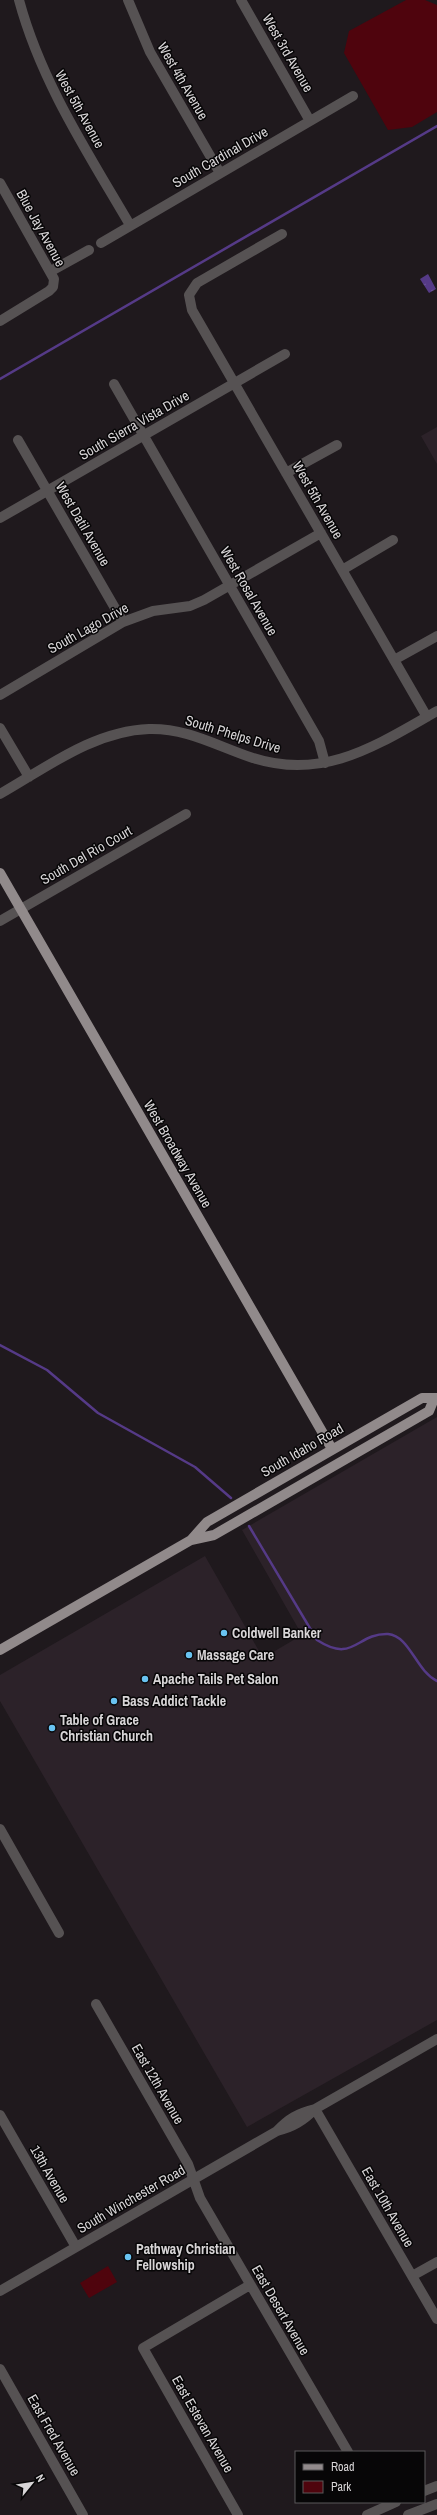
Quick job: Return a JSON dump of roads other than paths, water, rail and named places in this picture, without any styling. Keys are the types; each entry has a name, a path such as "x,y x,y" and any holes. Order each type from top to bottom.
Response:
{"main road":[{"name":"West Broadway Avenue","path":"0,873 332,1449"},
{"name":"South Idaho Road","path":"0,1650 191,1540 214,1535 429,1412 436,1398 422,1398 244,1500 207,1522 191,1540"}],"street":[{"name":"West 5th Avenue","path":"19,0 27,31 56,98 130,226"},
{"name":"West 4th Avenue","path":"128,0 150,52 220,173"},
{"name":"West 3rd Avenue","path":"241,0 310,121"},
{"name":"South Cardinal Drive","path":"101,243 353,96"},
{"name":"Blue Jay Avenue","path":"0,183 51,271 54,279 53,287 44,295 0,321"},
{"name":"West 5th Avenue","path":"282,234 197,283 189,295 192,310 427,716"},
{"path":"51,271 89,250"},
{"name":"South Sierra Vista Drive","path":"0,518 285,354"},
{"name":"West Rosal Avenue","path":"114,384 319,741 325,763"},
{"name":"West Datil Avenue","path":"18,440 123,622"},
{"path":"286,473 337,445"},
{"name":"South Lago Drive","path":"0,695 123,622 153,611 190,606 230,586 321,533"},
{"path":"342,570 393,540"},
{"path":"394,660 437,636"},
{"name":"South Phelps Drive","path":"0,794 90,743 113,735 148,730 195,735 250,757 282,764 325,763 355,755 380,744 437,711"},
{"path":"0,728 29,777"},
{"name":"South Del Rio Court","path":"0,922 186,814"},
{"path":"0,1829 59,1934"},
{"name":"East 12th Avenue","path":"96,2004 188,2164 192,2180"},
{"name":"South Winchester Road","path":"0,2291 277,2132 287,2120 300,2112 315,2109 437,2039"},
{"name":"East 10th Avenue","path":"315,2109 437,2319"},
{"name":"13th Avenue","path":"0,2115 76,2247"},
{"name":"East Desert Avenue","path":"192,2180 200,2198 347,2451"},
{"path":"412,2276 437,2262"},
{"name":"East Estevan Avenue","path":"238,2515 143,2348 250,2285"},
{"name":"East Fred Avenue","path":"0,2369 83,2515"},
{"path":"425,2491 437,2486"},
{"path":"366,2515 394,2503"},
{"path":"408,2515 437,2504"}],"water":[{"path":"428,274 436,289 429,293 420,279"}],"waterway":[{"path":"0,379 437,126"},
{"path":"0,1345 47,1370 98,1413 195,1467 231,1498"},
{"path":"249,1526 317,1640 329,1647 339,1649 354,1646 377,1635 388,1634 396,1636 408,1647 424,1670 437,1681"}],"place":[{"name":"Coldwell Banker","path":"224,1633"},
{"name":"Massage Care","path":"189,1655"},
{"name":"Apache Tails Pet Salon","path":"145,1679"},
{"name":"Bass Addict Tackle","path":"114,1701"},
{"name":"Table of Grace Christian Church","path":"52,1728"},
{"name":"Pathway Christian Fellowship","path":"128,2257"}]}
